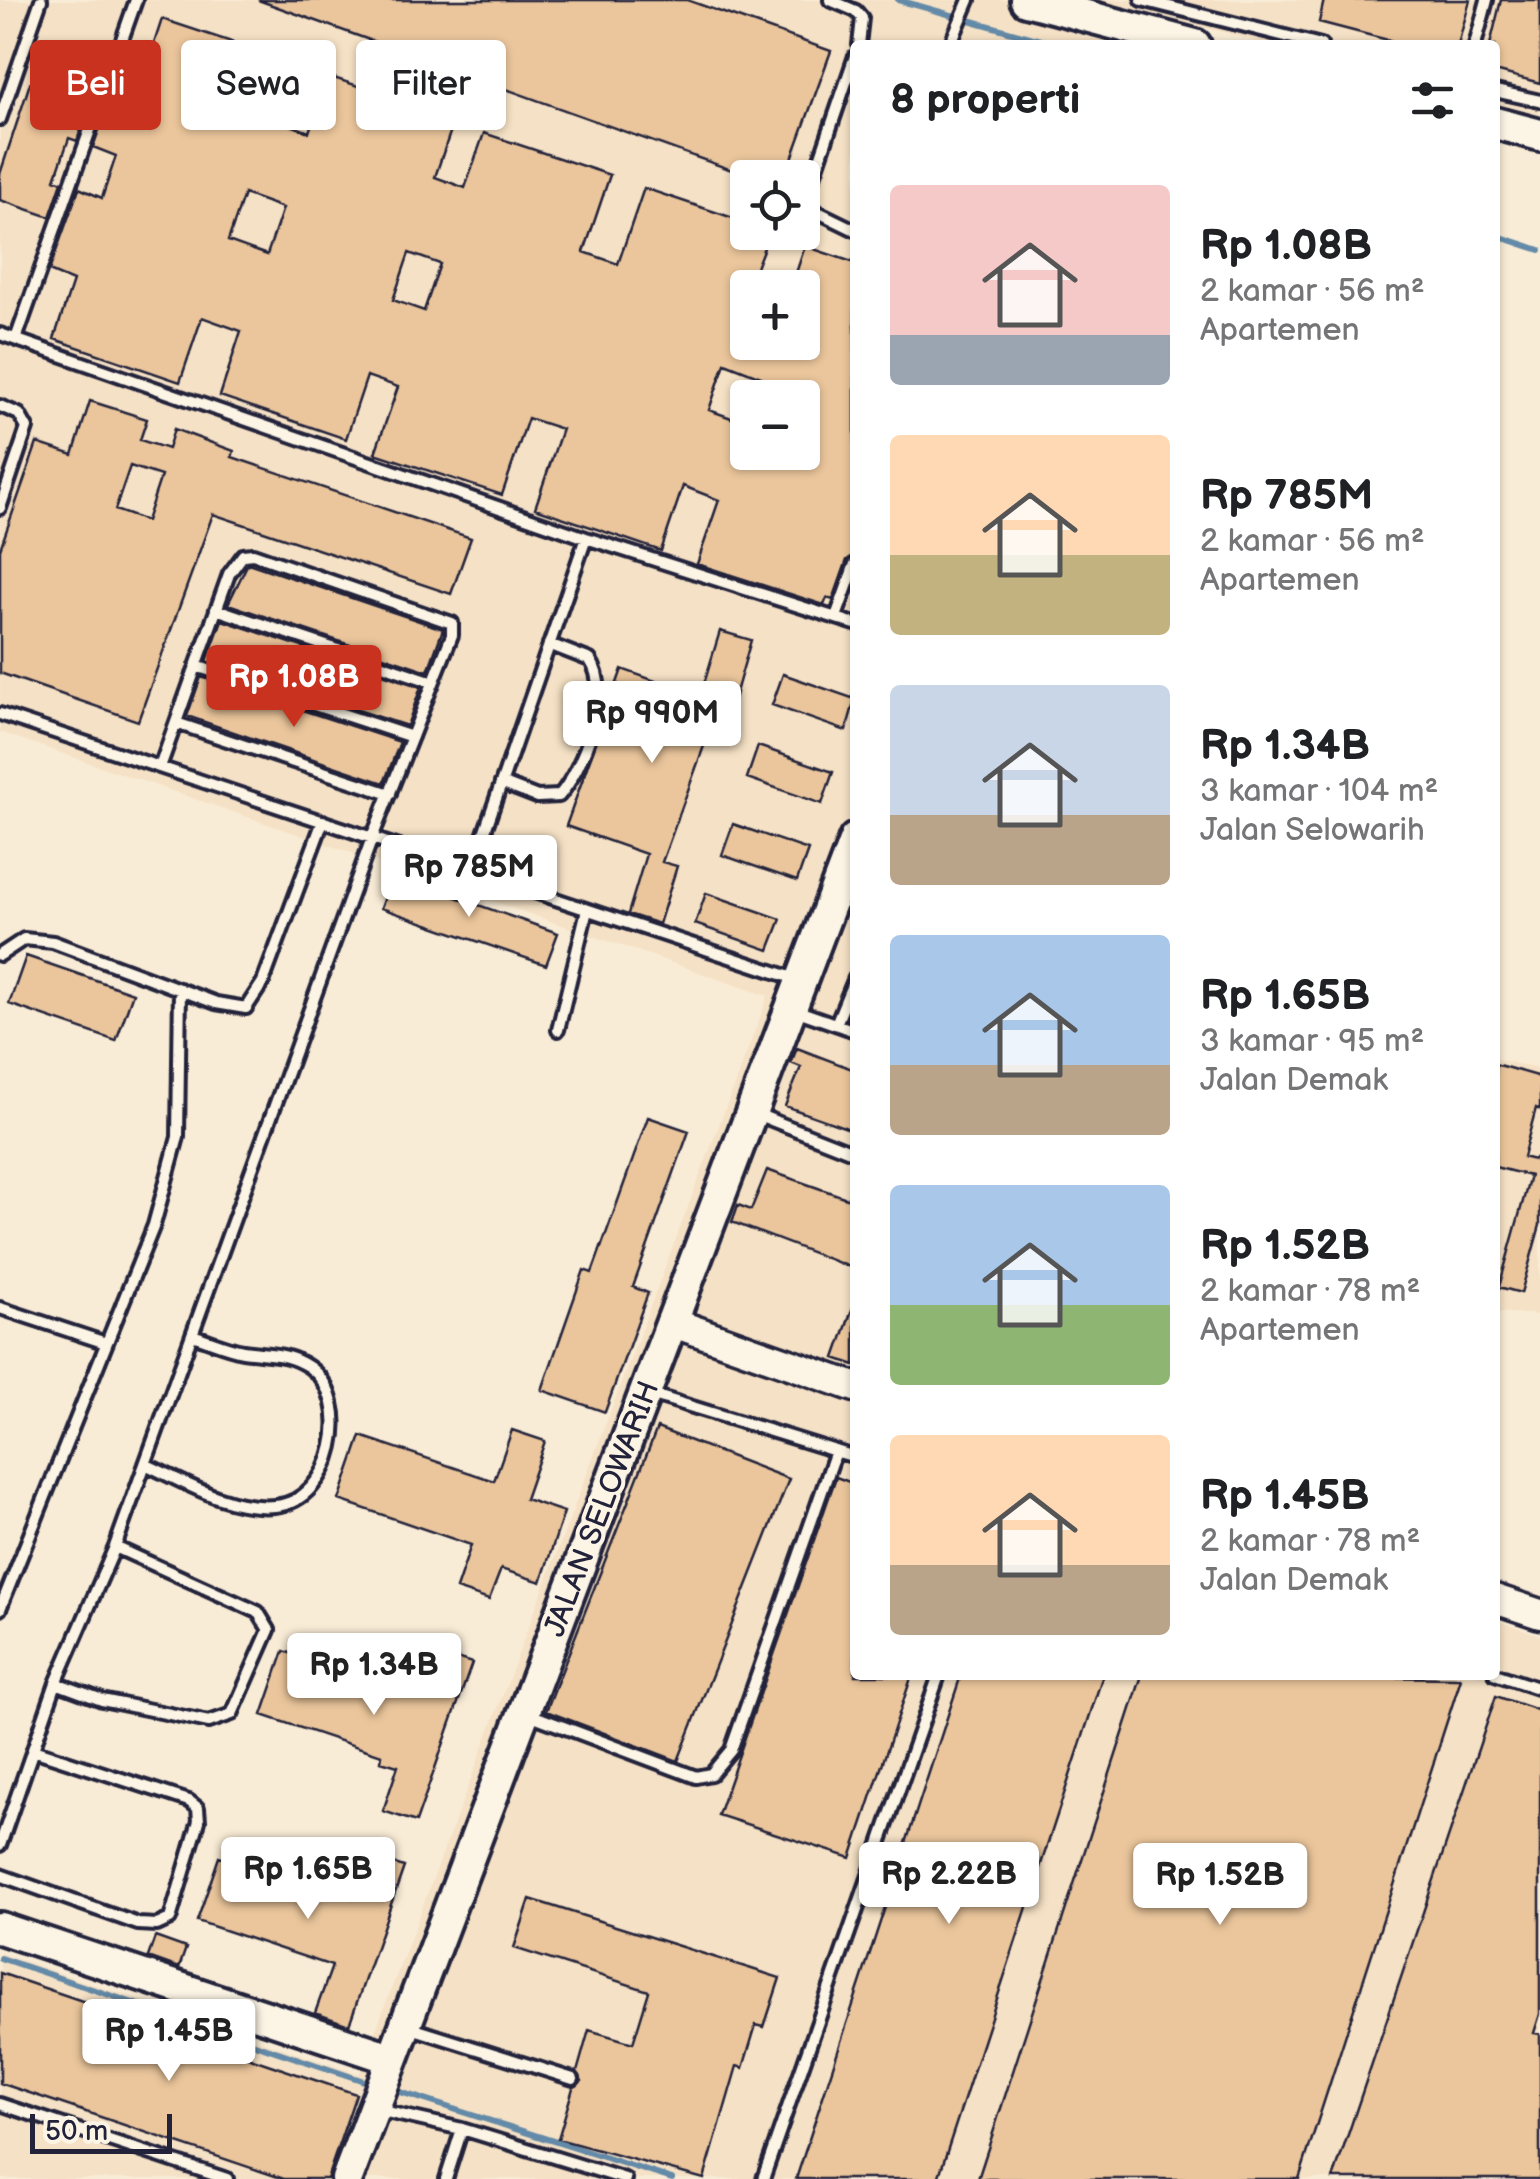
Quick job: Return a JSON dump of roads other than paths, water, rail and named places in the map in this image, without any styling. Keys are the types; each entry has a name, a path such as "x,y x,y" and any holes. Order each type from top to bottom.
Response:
{"main road":[{"path":"1026,0 1153,40"},
{"path":"1500,125 1540,135"},
{"name":"JALAN SELOWARIH","path":"347,2179 646,1392 748,1111 850,852"},
{"path":"0,1928 390,2058"}],"street":[{"path":"671,1322 850,1384"},
{"path":"1500,1601 1540,1614"}],"lane":[{"path":"0,119 41,0"},
{"path":"16,339 136,0"},
{"path":"830,0 856,11 862,18 860,40"},
{"path":"1142,0 1302,40"},
{"path":"1476,40 1487,0"},
{"path":"952,40 968,4"},
{"path":"850,71 809,191 814,210 850,228"},
{"path":"1500,93 1540,101"},
{"path":"0,334 586,538 850,622"},
{"path":"0,406 19,414 27,428 0,508"},
{"path":"470,871 586,538"},
{"path":"0,1846 56,1683 116,1547 372,838 452,635 452,622 253,554 236,559 160,766"},
{"path":"836,617 850,578"},
{"path":"216,609 434,682"},
{"path":"501,782 537,797 559,796 599,707 601,684 590,660 549,644"},
{"path":"196,666 412,737"},
{"path":"0,714 588,910 796,994 836,1024 850,1029"},
{"path":"176,723 390,794"},
{"path":"0,955 24,940 53,942 236,1010 250,1006 323,821"},
{"path":"558,1030 588,910"},
{"path":"0,1609 154,1225 178,1137 180,989"},
{"path":"836,1024 850,990"},
{"path":"748,1111 850,1151"},
{"path":"0,1308 106,1343"},
{"path":"145,1464 246,1506 280,1506 309,1490 326,1467 335,1431 334,1406 312,1370 290,1356 245,1351 192,1335"},
{"path":"646,1392 850,1456"},
{"path":"525,1712 696,1776 721,1766 731,1750 836,1451"},
{"path":"56,1683 102,1700 210,1722 232,1714 264,1650 269,1630 258,1612 116,1547"},
{"path":"1500,1676 1540,1688"},
{"path":"763,2179 938,1680"},
{"path":"0,1875 138,1924 157,1925 170,1919 199,1821 198,1808 189,1800 34,1750"},
{"path":"403,2026 573,2079"},
{"path":"0,2104 227,2179"},
{"path":"372,2109 462,2130 625,2179"},
{"path":"446,2179 462,2130"}],"waterway":[{"path":"898,0 1040,40"},
{"path":"1500,237 1540,250"},
{"path":"0,1958 364,2081"},
{"path":"397,2091 672,2179"}]}
